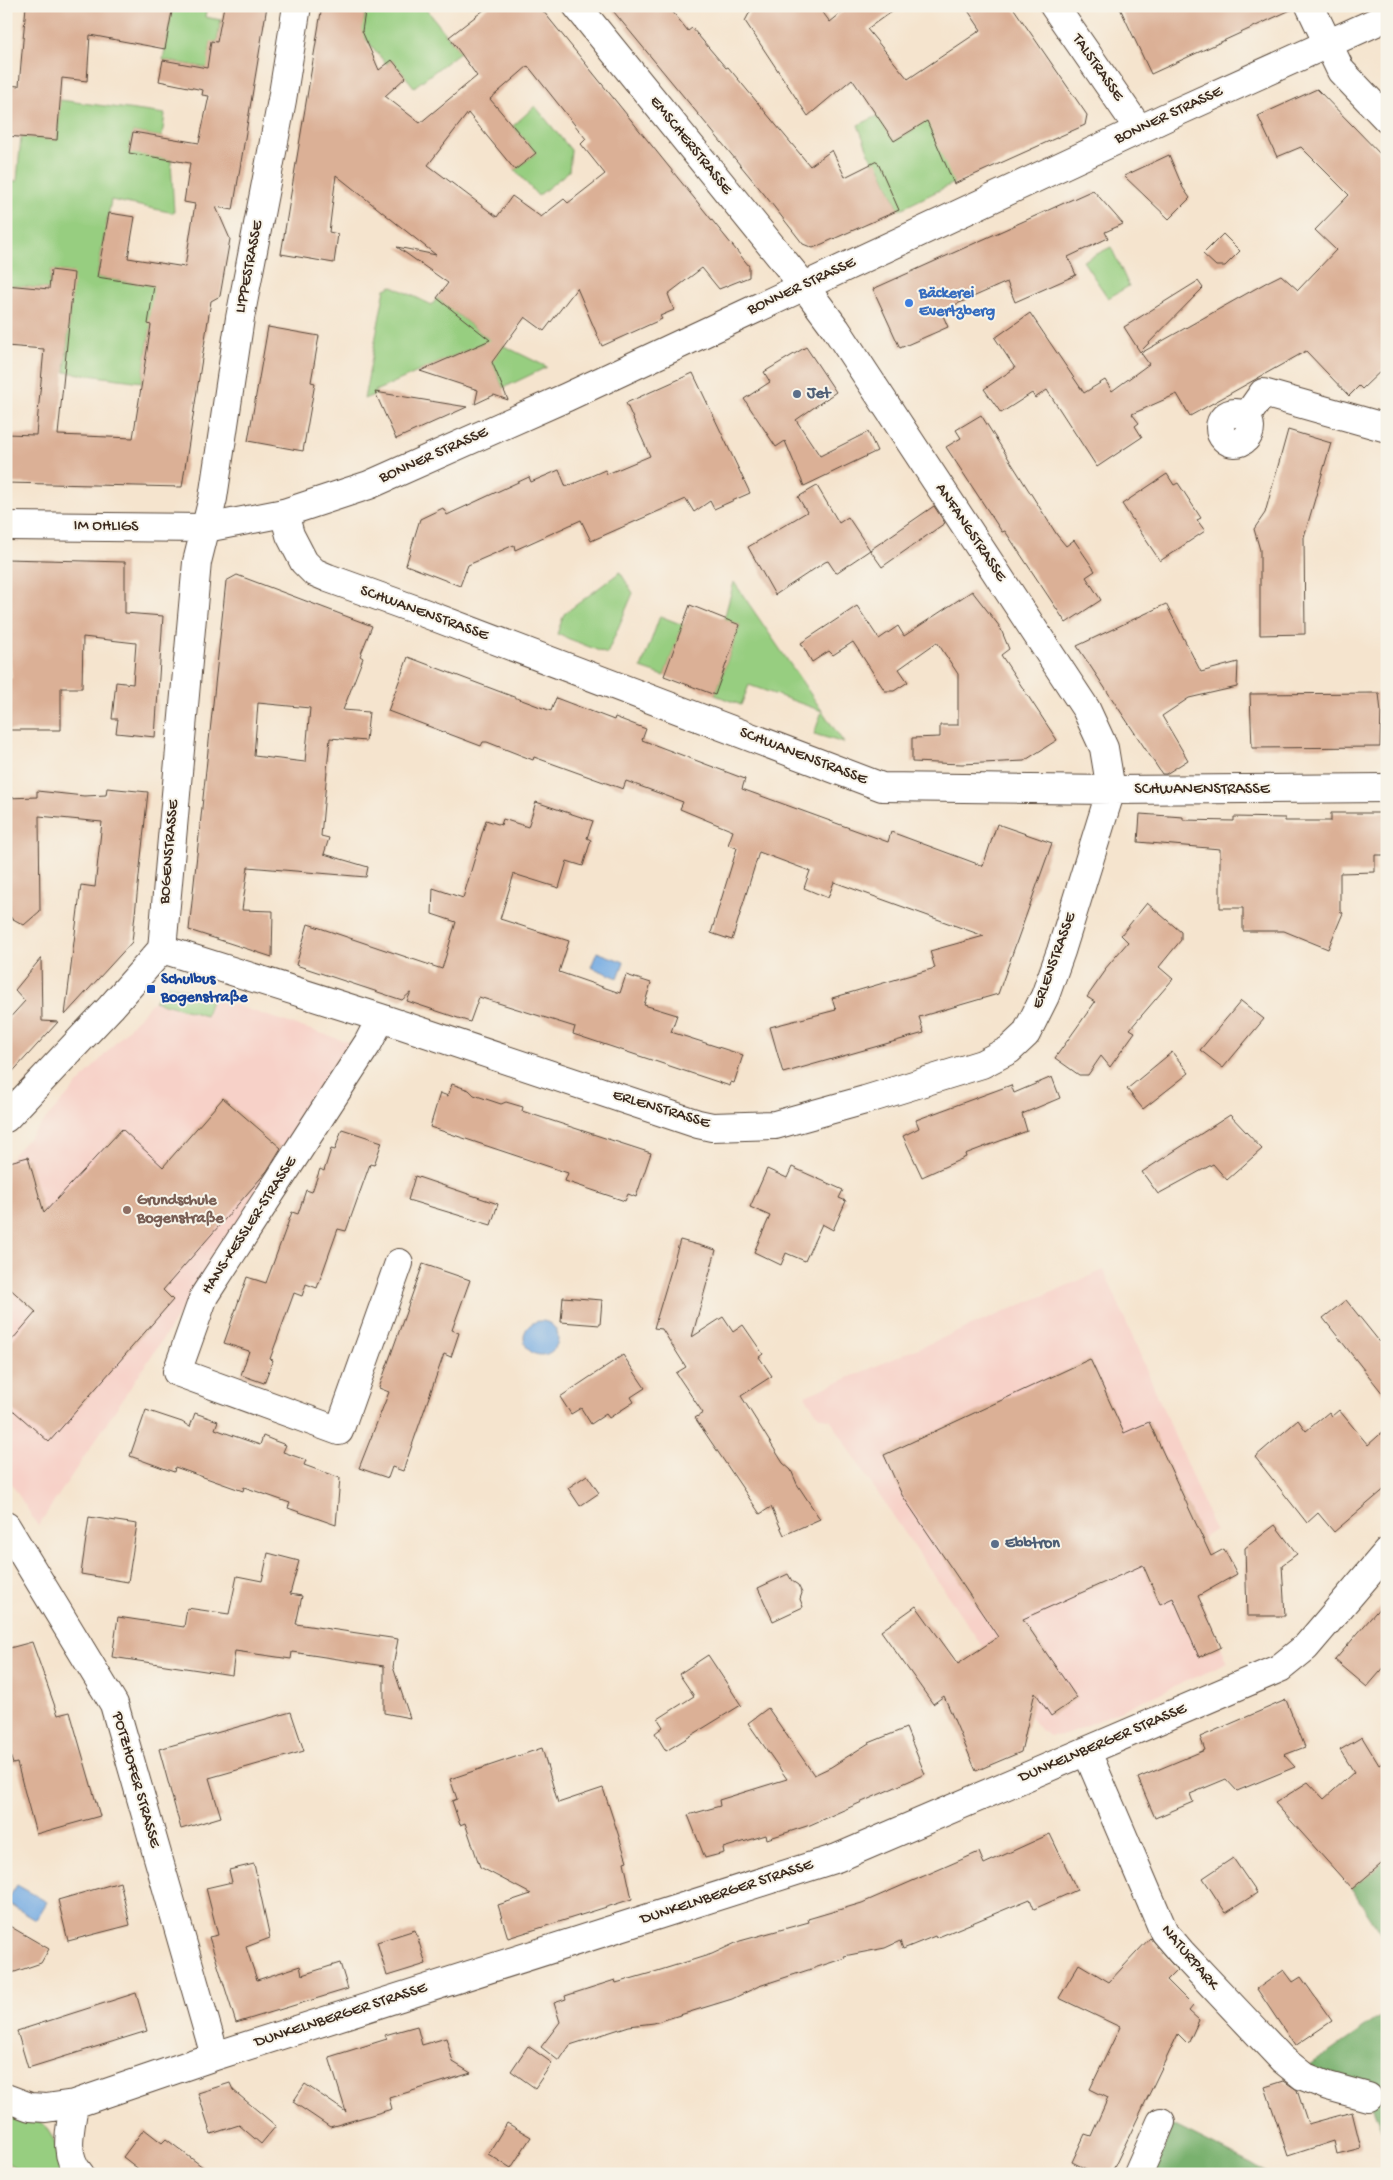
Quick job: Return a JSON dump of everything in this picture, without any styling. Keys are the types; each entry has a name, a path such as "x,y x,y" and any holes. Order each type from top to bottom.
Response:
{"street":[{"name":"LIPPESTRASSE","path":"206,528 213,498 240,318 282,100 297,6"},
{"name":"EMSCHERSTRASSE","path":"577,6 804,286"},
{"name":"TALSTRASSE","path":"1054,6 1139,129"},
{"path":"1310,6 1341,71 1387,119"},
{"name":"BONNER STRASSE","path":"206,528 284,513 369,485 567,397 1139,129 1387,17"},
{"name":"ANFANGSTRASSE","path":"804,286 882,398 1086,709 1104,748 1111,790"},
{"path":"1246,417 1263,394 1387,428"},
{"name":"SCHWANENSTRASSE","path":"284,513 290,535 304,562 314,572 882,787 1111,790 1387,788"},
{"name":"IM OHLIGS","path":"6,526 206,528"},
{"name":"BOGENSTRASSE","path":"162,949 198,562 206,528"},
{"name":"ERLENSTRASSE","path":"162,949 381,1018 698,1124 712,1127 775,1126 982,1064 1009,1050 1026,1034 1045,996 1061,951 1111,790"},
{"path":"6,1118 107,1012 162,949"},
{"name":"HANS-KESSLER-STRASSE","path":"381,1018 368,1043 204,1296 177,1372 338,1431 399,1263"},
{"name":"POTZHOFER STRASSE","path":"6,1526 114,1704 215,2056"},
{"name":"DUNKELNBERGER STRASSE","path":"6,2098 30,2107 46,2108 74,2104 215,2056 837,1858 1280,1668 1306,1647 1387,1552"},
{"name":"NATURPARK","path":"1087,1752 1156,1918 1175,1946 1282,2059 1304,2076 1328,2086 1368,2097"},
{"path":"74,2104 69,2149 73,2164 80,2174"},
{"path":"1138,2174 1161,2122"}],"shaded area":[{"name":"Grundschule Bogenstraße","path":"169,984 354,1044 186,1304 38,1526 6,1475 6,1163"},
{"path":"1104,1270 1215,1531 1178,1550 1228,1663 1065,1735 1050,1736 1041,1731 1034,1722 864,1473 831,1420 819,1416 805,1396"}],"green space":[{"path":"143,6 207,6 205,17 221,20 217,42 211,42 209,57 213,69 163,60 171,16"},
{"path":"366,6 424,6 460,52 414,87 392,60 386,64 366,39 356,33 364,20"},
{"path":"923,69 954,183 899,210 880,167 875,169 858,125 886,112 884,125 894,141 913,130"},
{"path":"60,100 165,114 162,137 133,132 129,152 171,160 174,213 111,200 97,277 157,286 142,382 65,372 73,273 51,270 49,289 6,285 6,181 17,181 21,137 57,140"},
{"path":"535,106 571,150 569,171 538,196 515,170 536,153 513,126"},
{"path":"1111,247 1129,286 1108,298 1083,261"},
{"path":"392,286 432,305 437,298 486,337 547,367 503,388 483,343 375,391 376,394 364,399 385,289"},
{"path":"620,572 633,593 607,654 557,634 564,614"},
{"path":"734,582 844,743 814,734 822,711 749,685 741,705 715,695 740,625 724,619"},
{"path":"660,616 683,625 664,676 641,668"},
{"path":"169,984 212,997 206,1016 154,1001"},
{"path":"1387,1859 1387,1944 1352,1889"},
{"path":"1387,2012 1387,2145 1373,2108 1309,2066"},
{"path":"6,2112 44,2124 54,2140 64,2174 26,2174 6,2162"},
{"path":"1173,2125 1271,2174 1153,2174"}],"water":[{"path":"597,952 624,962 618,978 591,967"},
{"path":"541,1321 548,1322 553,1326 557,1331 557,1345 553,1350 548,1354 541,1355 534,1354 529,1350 525,1345 524,1338 525,1331 529,1326 534,1322"},
{"path":"17,1885 47,1902 36,1920 6,1902"}],"building":[{"path":"26,6 173,6 165,49 90,35 87,81 62,78 57,140 6,136 6,85 19,86"},
{"path":"224,6 267,6 233,210 216,207 230,239 220,296 211,301 182,487 6,483 6,434 36,435 44,349 6,346 6,285 49,289 51,270 74,273 58,435 133,438 151,325 148,324 154,286 97,277 109,213 135,217 128,258 185,267 195,204 184,202 190,163 129,153 133,132 199,143 209,96 202,95 203,90 159,81 163,60 207,68 211,41 217,42"},
{"path":"322,6 366,6 362,31 379,70 392,60 406,77 385,96 420,123 477,76 449,37 489,6 539,6 749,266 749,277 719,289 702,268 668,294 674,310 660,316 662,319 602,346 577,288 544,331 525,317 492,362 508,400 494,395 475,404 478,390 420,371 490,340 437,298 448,283 397,247 436,255 336,175 329,232 338,234 334,263 281,254","holes":["528,66 586,139 581,144 605,174 568,203 564,199 541,217 512,196 497,217 428,165 468,113 515,170 536,153 490,99"]},
{"path":"609,6 668,6 688,31 692,28 726,68 728,67 810,166 832,150 845,177 877,161 899,210 813,248 803,244"},
{"path":"753,6 818,6 830,22 850,6 899,6 867,29 908,79 981,30 965,6 1012,6 1087,115 1085,125 954,184 927,121 894,141 852,79 808,116 745,21"},
{"path":"1119,6 1295,6 1295,8 1151,74"},
{"path":"1317,89 1387,161 1387,365 1362,389 1359,386 1349,396 1306,351 1190,416 1177,394 1132,414 1139,423 1135,426 1142,437 1097,467 1047,390 1035,398 1032,393 1001,413 984,389 1015,368 995,338 1030,313 1084,393 1105,380 1112,391 1149,364 1141,353 1269,281 1281,275 1298,290 1336,250 1315,230 1349,195 1301,147 1277,157 1258,116"},
{"path":"1169,155 1183,188 1190,198 1169,219 1124,176"},
{"path":"1093,190 1123,224 1105,232 1108,238 1068,257 1076,275 1015,302 1007,282 941,311 948,327 900,348 873,289"},
{"path":"1223,234 1240,251 1225,266 1216,266 1203,254"},
{"path":"1198,281 1203,288 1140,352 1124,327"},
{"path":"268,327 319,336 311,382 315,383 303,451 248,441"},
{"path":"806,347 836,392 796,420 820,456 868,432 877,451 804,486 785,441 776,447 744,399 770,382 764,372"},
{"path":"693,373 750,493 714,509 710,501 694,512 686,499 591,541 581,520 515,550 514,545 468,565 460,586 406,565 420,519 443,508 447,515 529,477 531,482 559,470 566,487 605,470 607,474 650,456 626,403"},
{"path":"375,392 467,407 396,439"},
{"path":"981,415 1057,535 1066,546 1074,540 1095,571 1086,577 1101,600 1066,623 1005,531 1002,532 946,447 961,438 956,430"},
{"path":"1288,430 1331,443 1304,537 1305,634 1260,635 1260,550 1254,529 1265,513"},
{"path":"1167,474 1174,485 1178,483 1201,518 1197,520 1205,531 1160,561 1122,504"},
{"path":"817,486 839,523 848,517 870,550 836,573 828,561 825,562 775,595 748,547 807,512 798,497"},
{"path":"934,506 945,523 882,567 870,550"},
{"path":"6,559 125,562 125,613 163,616 155,737 116,733 118,719 112,719 116,682 133,684 136,643 83,637 82,688 61,688 61,730 6,730 6,678 12,678 6,611"},
{"path":"237,575 372,626 360,656 363,658 343,710 369,712 366,741 330,738 321,836 329,838 324,854 368,867 366,877 248,867 242,910 273,911 272,957 189,930 226,581","holes":["258,703 310,708 305,762 254,756"]},
{"path":"972,591 1000,627 1009,649 1001,655 1057,740 1024,761 962,764 912,762 912,738 940,737 940,725 958,725 958,674 937,642 899,669 908,682 894,691 885,691 853,642 833,655 829,651 812,662 801,643 857,606 879,639 898,626 904,636"},
{"path":"1166,604 1201,672 1238,662 1237,687 1189,698 1162,716 1188,760 1166,774 1162,774 1077,646"},
{"path":"690,605 740,625 715,695 664,676"},
{"path":"408,657 551,711 556,698 614,720 615,717 646,729 642,740 745,779 742,789 888,842 891,832 983,866 997,824 1052,843 998,994 919,1017 924,1033 783,1073 770,1027 836,1010 832,998 935,968 930,951 984,936 834,882 828,898 804,888 810,871 759,852 732,940 711,933 737,848 728,845 733,831 680,809 683,802 626,781 623,789 534,757 533,760 487,742 483,742 481,746 388,711"},
{"path":"1379,693 1381,712 1380,747 1252,748 1250,694"},
{"path":"107,788 148,792 132,942 65,1015 81,885 95,887 102,822 39,816 40,911 24,925 6,915 6,798 37,797 37,791 84,796 106,795"},
{"path":"536,802 593,821 587,838 591,840 583,866 567,861 559,888 514,874 500,919 569,941 559,972 620,993 626,975 651,983 644,1005 677,1015 671,1032 743,1055 734,1083 731,1082 730,1086 573,1034 575,1027 479,997 470,1022 407,1001 411,992 402,1000 296,965 308,924 442,969 456,922 432,914 433,888 463,898 486,820 501,825 503,819 528,827"},
{"path":"1331,813 1387,813 1387,855 1375,855 1375,872 1340,873 1340,911 1343,913 1328,949 1284,931 1243,931 1243,908 1220,908 1220,849 1138,842 1140,814 1183,817 1183,820 1234,821 1234,817 1285,818 1285,821 1331,821"},
{"path":"1147,903 1181,932 1181,940 1159,967 1173,979 1130,1029 1135,1032 1110,1067 1101,1056 1088,1075 1079,1075 1055,1058 1095,1002 1087,997 1105,969 1128,942 1121,935"},
{"path":"41,958 42,1021 58,1022 6,1079 6,1022 25,1001 15,990"},
{"path":"1241,1001 1264,1019 1223,1068 1200,1050"},
{"path":"1172,1052 1189,1073 1143,1109 1127,1089"},
{"path":"1052,1077 1060,1098 1022,1114 1027,1131 965,1154 966,1157 922,1177 903,1136 919,1128 916,1120 1011,1085 1014,1093"},
{"path":"452,1084 469,1090 474,1095 501,1104 506,1102 523,1107 522,1111 651,1153 636,1197 628,1194 625,1201 565,1181 568,1173 430,1127 440,1093 448,1096"},
{"path":"223,1098 281,1148 267,1171 163,1290 173,1300 49,1442 6,1404 6,1347 36,1312 6,1285 6,1163 28,1157 44,1213 122,1129 163,1167"},
{"path":"1230,1115 1262,1149 1227,1180 1213,1164 1158,1194 1142,1172"},
{"path":"342,1129 382,1142 374,1165 370,1164 346,1231 338,1229 317,1288 306,1284 302,1296 294,1293 270,1359 273,1360 264,1383 241,1375 249,1351 224,1343 247,1277 266,1283 292,1212 298,1214 306,1190 312,1192 320,1169 324,1171 331,1149 335,1150"},
{"path":"792,1167 843,1190 839,1198 846,1201 833,1230 822,1224 805,1261 786,1253 781,1265 754,1252 770,1216 750,1207 767,1169 787,1178"},
{"path":"415,1176 498,1204 491,1225 408,1200"},
{"path":"680,1240 716,1250 692,1337 723,1317 733,1332 743,1325 763,1354 759,1357 772,1376 741,1396 783,1463 791,1470 797,1484 820,1519 784,1535 771,1507 760,1514 695,1418 703,1413 676,1373 686,1367 662,1329 654,1328"},
{"path":"423,1264 470,1280 452,1330 459,1333 451,1357 444,1354 403,1471 392,1467 388,1478 359,1468 389,1392 379,1388"},
{"path":"563,1297 602,1300 600,1325 561,1322"},
{"path":"1346,1300 1387,1351 1387,1399 1323,1318"},
{"path":"623,1355 645,1388 631,1397 634,1402 609,1418 606,1414 591,1424 581,1408 571,1414 560,1397"},
{"path":"1090,1359 1124,1433 1149,1422 1211,1556 1224,1549 1237,1574 1198,1596 1221,1647 1199,1657 1173,1598 1160,1604 1143,1565 1023,1619 1077,1698 1051,1716 1035,1692 1021,1752 976,1771 944,1696 933,1704 881,1631 916,1606 958,1664 998,1637 902,1495 884,1455"},
{"path":"146,1410 182,1422 190,1427 195,1413 218,1421 215,1429 237,1437 260,1445 263,1436 286,1445 283,1452 306,1460 304,1465 340,1478 336,1525 288,1508 290,1503 244,1487 243,1491 175,1467 174,1472 130,1456"},
{"path":"1339,1410 1368,1445 1387,1428 1387,1487 1334,1532 1318,1513 1307,1523 1255,1457 1298,1420 1306,1431 1329,1412 1332,1416"},
{"path":"587,1475 599,1493 580,1506 568,1488"},
{"path":"89,1517 137,1524 128,1582 81,1574"},
{"path":"1275,1525 1297,1554 1282,1565 1285,1616 1247,1616 1245,1548"},
{"path":"268,1553 299,1561 290,1594 302,1596 296,1624 398,1639 393,1667 410,1718 384,1713 384,1666 292,1652 291,1659 235,1651 232,1675 112,1657 118,1617 184,1627 187,1608 229,1614 237,1576 262,1581"},
{"path":"788,1574 792,1581 798,1585 802,1593 800,1599 803,1607 773,1621 758,1588"},
{"path":"1387,1599 1387,1664 1367,1687 1335,1660"},
{"path":"32,1642 58,1715 70,1712 100,1816 36,1834 17,1763 13,1764 6,1743 6,1649"},
{"path":"708,1655 741,1705 666,1751 655,1733 663,1727 658,1719 694,1696 679,1674"},
{"path":"1286,1700 1305,1747 1284,1755 1295,1767 1237,1791 1226,1779 1190,1794 1193,1802 1155,1818 1138,1778 1205,1750 1200,1737"},
{"path":"768,1708 814,1775 831,1767 869,1743 906,1728 925,1774 810,1825 767,1839 766,1835 723,1848 724,1853 705,1858 688,1815 720,1806 719,1800 787,1779 748,1723"},
{"path":"291,1712 304,1751 209,1778 221,1817 181,1829 159,1749"},
{"path":"1362,1737 1379,1765 1387,1760 1387,1859 1352,1889 1275,1803 1308,1782 1324,1799 1354,1772 1340,1750"},
{"path":"542,1748 558,1803 603,1788 627,1861 624,1862 632,1899 508,1938 498,1905 531,1894 480,1867 465,1823 460,1825 452,1801 457,1799 450,1779"},
{"path":"1050,1834 1077,1890 1034,1909 1030,1899 936,1938 935,1936 903,1949 900,1941 885,1948 844,1956 845,1958 759,1986 732,1999 654,2023 629,2026 570,2045 559,2061 541,2047 560,2022 554,2003 566,1999 565,1996 615,1980 616,1983 651,1973 712,1954 740,1941 809,1922 808,1919 862,1903 979,1852 984,1864"},
{"path":"1233,1858 1257,1893 1226,1913 1203,1878"},
{"path":"254,1864 270,1938 246,1947 257,1980 300,1966 302,1975 340,1963 348,1989 236,2023 209,1937 218,1935 206,1888 232,1882 229,1870"},
{"path":"120,1882 130,1925 68,1941 58,1900"},
{"path":"6,1924 49,1949 41,1963 6,1975"},
{"path":"415,1930 426,1964 387,1976 377,1942"},
{"path":"1150,1938 1177,1970 1167,1980 1193,2006 1189,2011 1199,2020 1188,2044 1178,2034 1111,2174 1096,2174 1072,2162 1085,2134 1091,2136 1108,2098 1090,2089 1120,2027 1059,1998 1079,1964 1109,1982"},
{"path":"1284,1970 1293,1982 1301,1977 1332,2021 1295,2046 1257,1989"},
{"path":"136,1993 147,2031 28,2068 17,2031"},
{"path":"417,2026 422,2045 446,2038 453,2062 471,2073 389,2098 392,2109 330,2127 293,2102 305,2084 346,2112 329,2057 387,2039 385,2035"},
{"path":"528,2046 552,2063 535,2088 511,2071"},
{"path":"1284,2081 1297,2090 1308,2124 1352,2112 1361,2148 1337,2154 1334,2141 1288,2156 1265,2087"},
{"path":"230,2083 233,2090 276,2126 261,2144 239,2125 211,2134 198,2093"},
{"path":"507,2123 531,2137 511,2168 488,2154"},
{"path":"144,2129 162,2143 166,2139 212,2174 145,2174 123,2157"}],"railway":[{"path":"6,2168 15,2174"}],"place":[{"name":"Bäckerei Evertzberg","path":"909,303"},
{"name":"Jet","path":"797,394"},
{"name":"Schulbus Bogenstraße","path":"151,989"},
{"name":"Grundschule Bogenstraße","path":"127,1210"},
{"name":"Ebbtron","path":"995,1544"}]}
